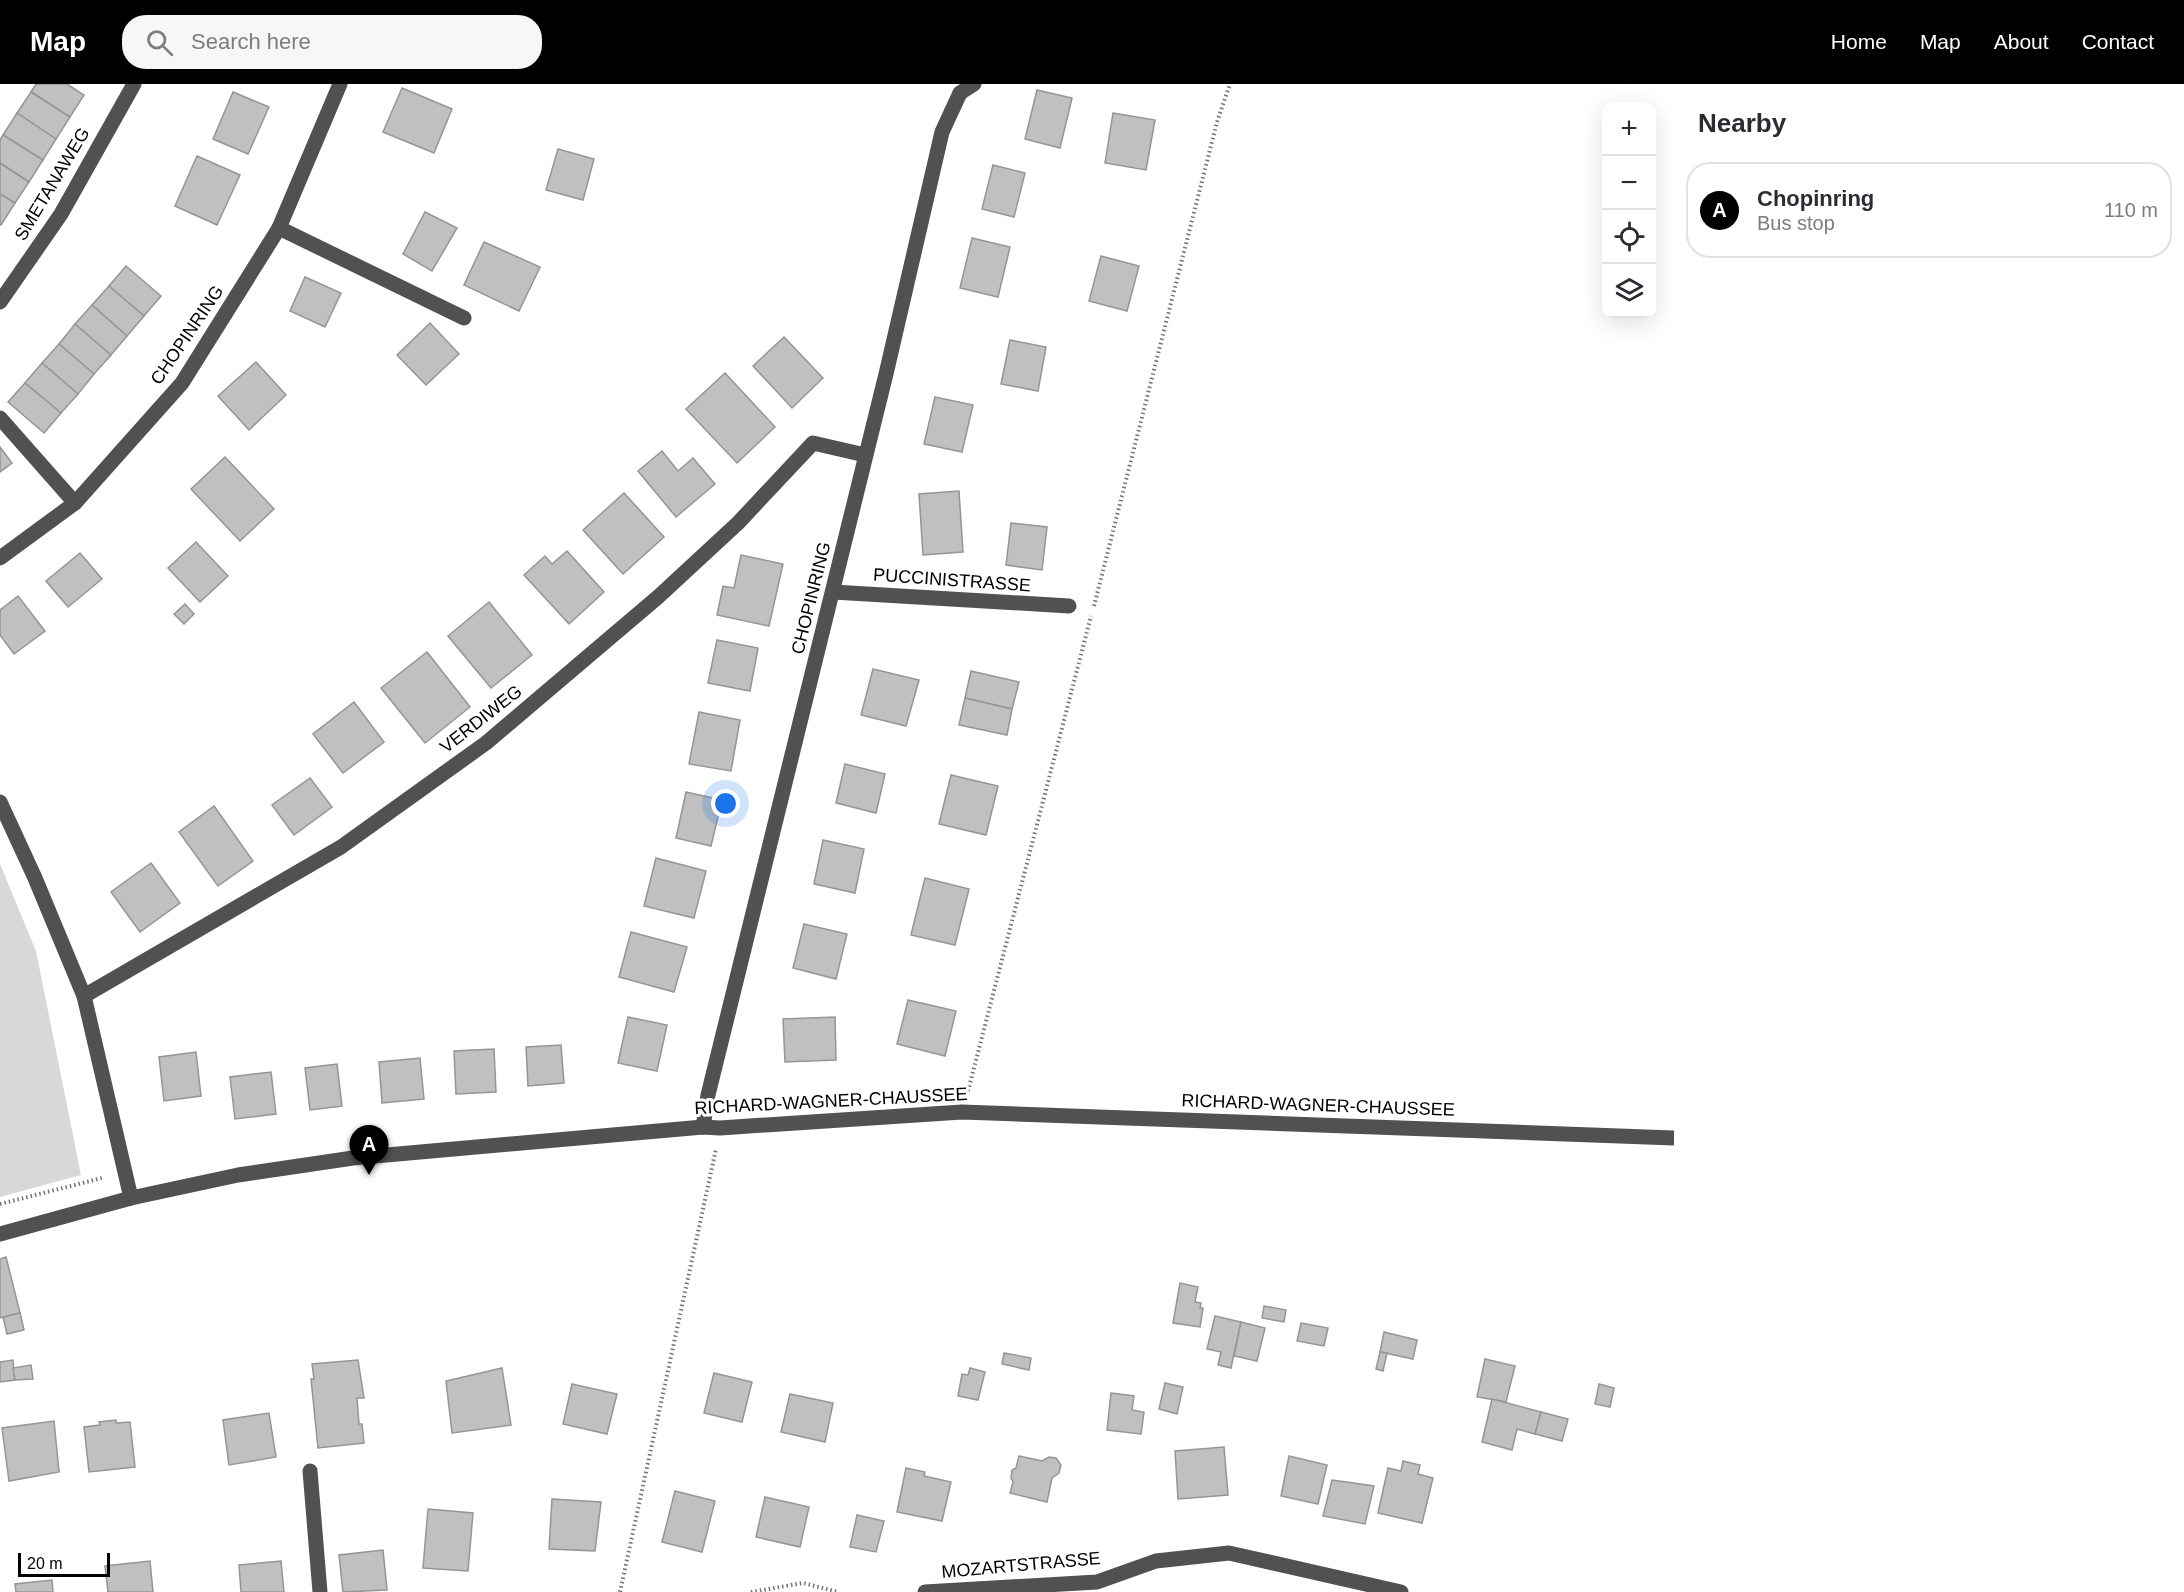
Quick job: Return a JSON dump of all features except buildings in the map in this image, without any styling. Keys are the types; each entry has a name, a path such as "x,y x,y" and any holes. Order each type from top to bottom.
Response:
{"street":[{"name":"SMETANAWEG","path":"0,302 61,214 134,84"},
{"path":"955,88 974,84"},
{"name":"CHOPINRING","path":"0,558 75,503 182,383 279,228 336,85"},
{"name":"CHOPINRING","path":"703,1127 708,1095 886,374 896,295 955,88"},
{"path":"279,228 464,318"},
{"path":"0,418 75,503"},
{"name":"VERDIWEG","path":"84,996 341,847 486,743 658,597 738,523 813,443 865,454"},
{"name":"PUCCINISTRASSE","path":"833,592 1069,606"},
{"path":"0,802 35,878 84,996 130,1198"},
{"name":"RICHARD-WAGNER-CHAUSSEE","path":"0,1234 130,1198 238,1175 353,1158 703,1127 720,1128 962,1112 1674,1138"},
{"path":"310,1471 320,1592"},
{"name":"MOZARTSTRASSE","path":"925,1592 1096,1587 1156,1561 1229,1553 1401,1592"}],"path":[{"path":"962,1112 1216,122 1230,84"},
{"path":"620,1592 720,1128"},
{"path":"0,1204 123,1172"},
{"path":"751,1592 803,1583 838,1592"}],"shaded area":[{"path":"0,864 36,951 81,1175 0,1197"}],"place":[{"name":"Chopinring","path":"369,1175"}]}
